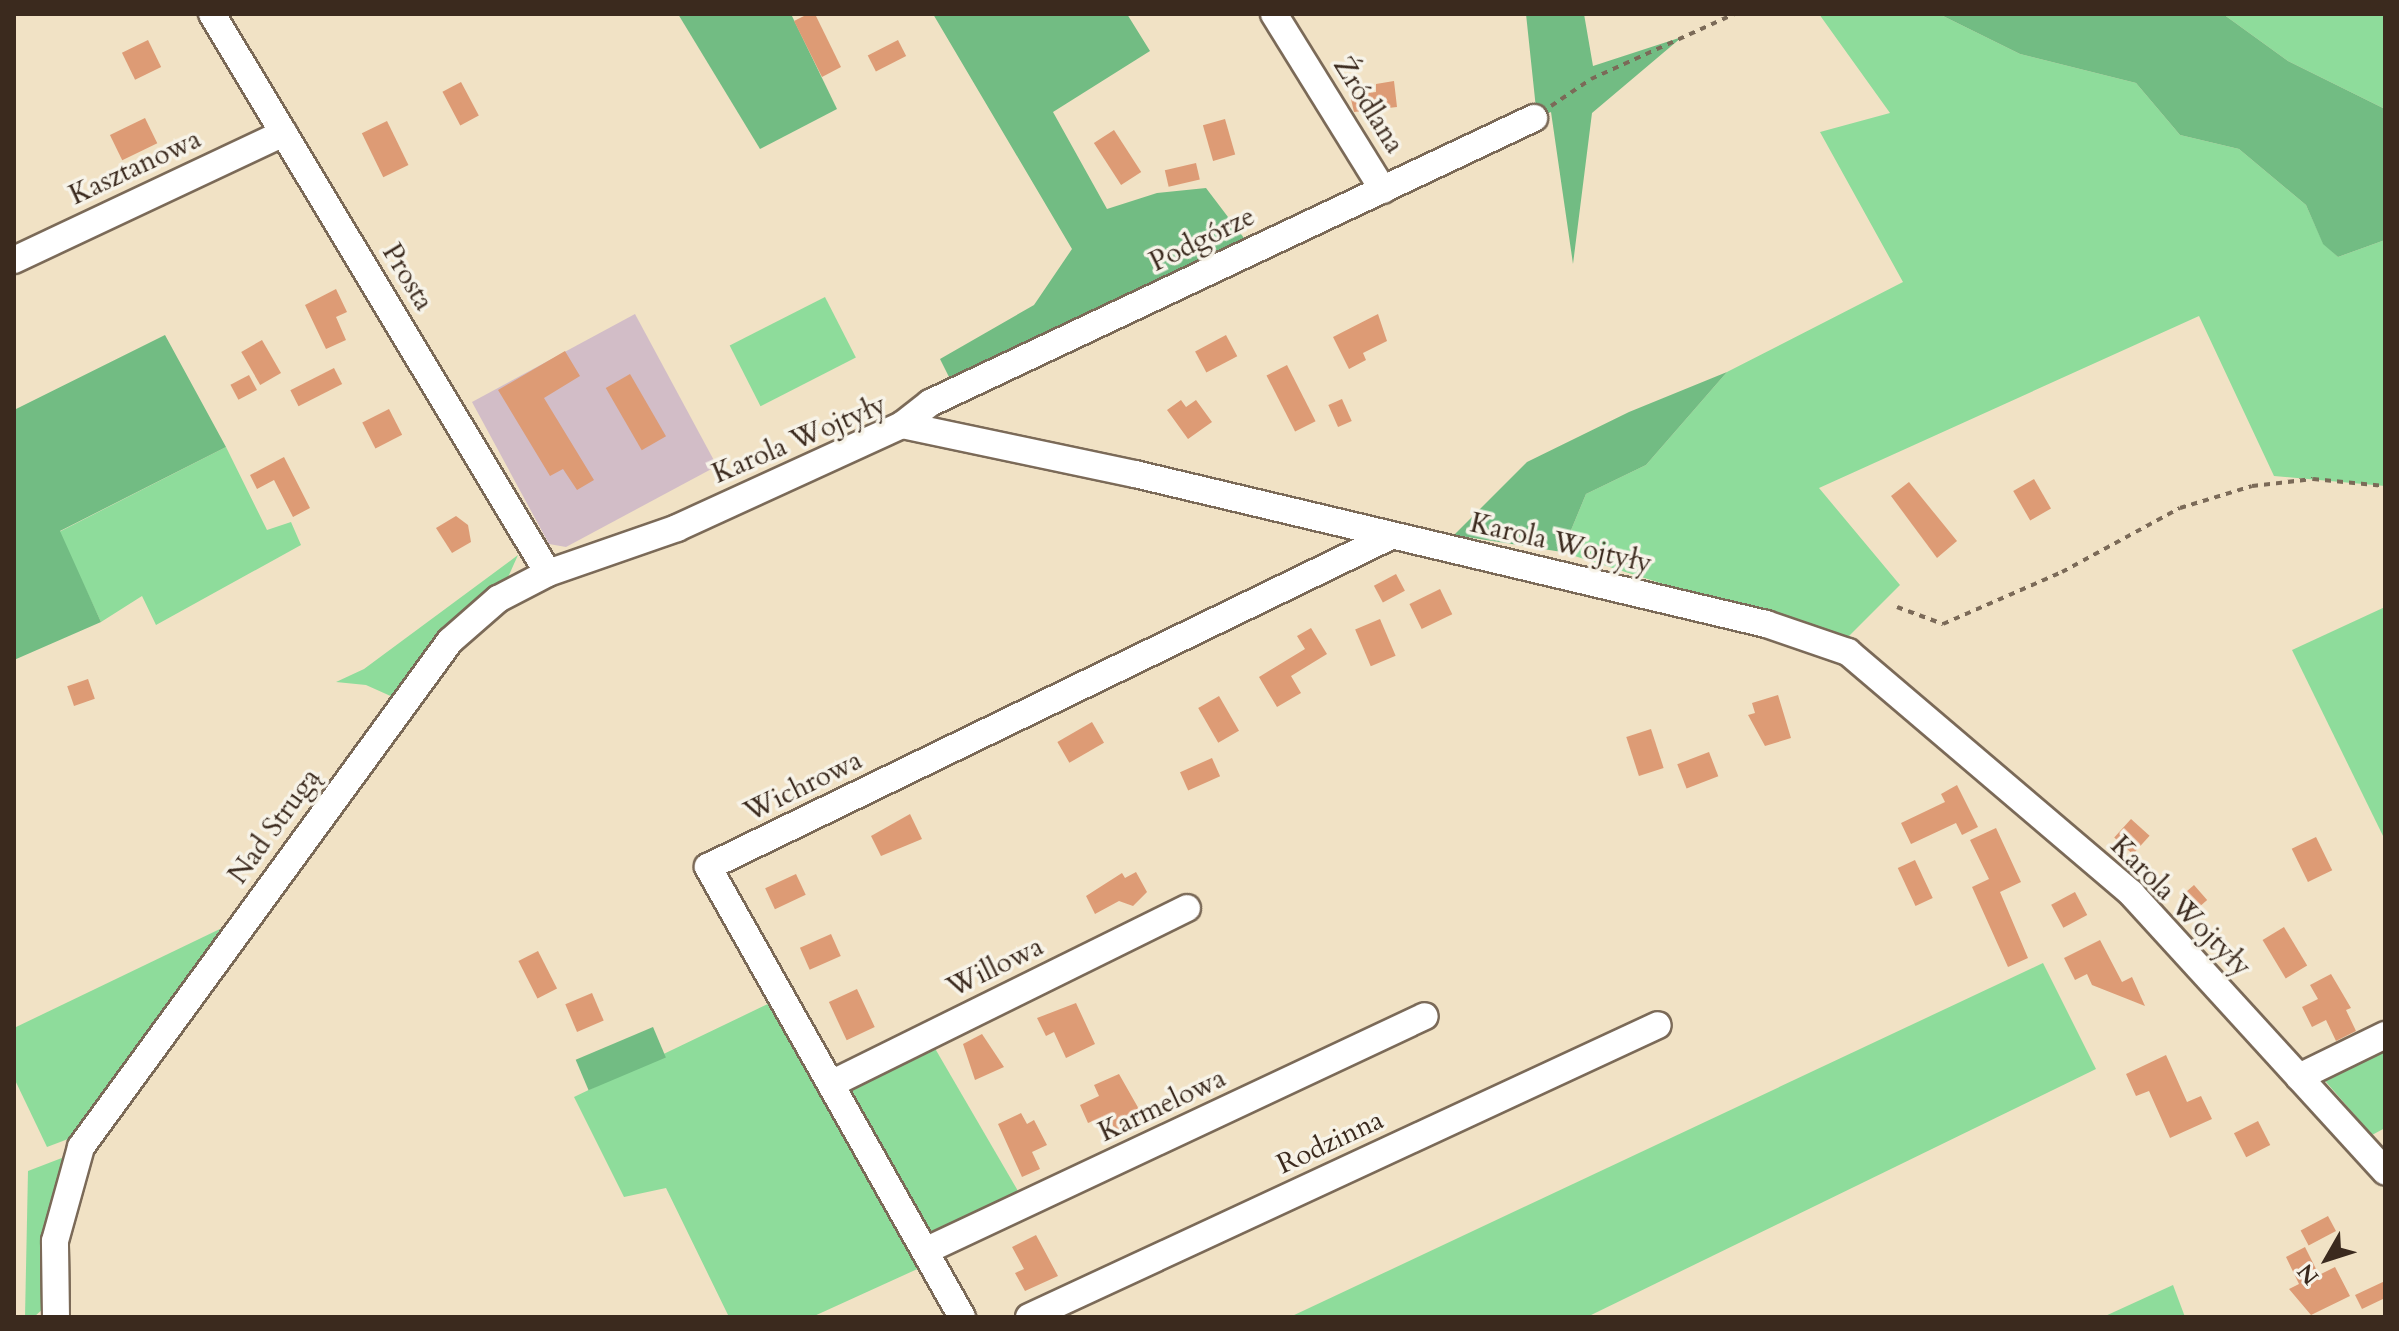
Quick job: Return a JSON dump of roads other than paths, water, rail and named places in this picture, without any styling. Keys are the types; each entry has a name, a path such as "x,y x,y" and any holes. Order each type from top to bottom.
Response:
{"street":[{"name":"Prosta","path":"212,14 548,573"},
{"name":"Źródlana","path":"1274,14 1383,190"},
{"name":"Podgórze","path":"902,425 930,403 1534,118"},
{"name":"Kasztanowa","path":"14,260 284,133"},
{"name":"Karola Wojtyły","path":"548,573 677,528 902,425 1778,627 1848,652 2131,893 2385,1171"},
{"name":"Wichrowa","path":"962,1317 708,867 1391,536"},
{"name":"Nad Strugą","path":"56,1317 55,1241 81,1147 450,641 498,599 548,573"},
{"name":"Willowa","path":"831,1084 1187,908"},
{"name":"Karmelowa","path":"925,1251 1425,1016"},
{"name":"Rodzinna","path":"1029,1317 1658,1025"},
{"path":"2299,1077 2385,1035"}]}
